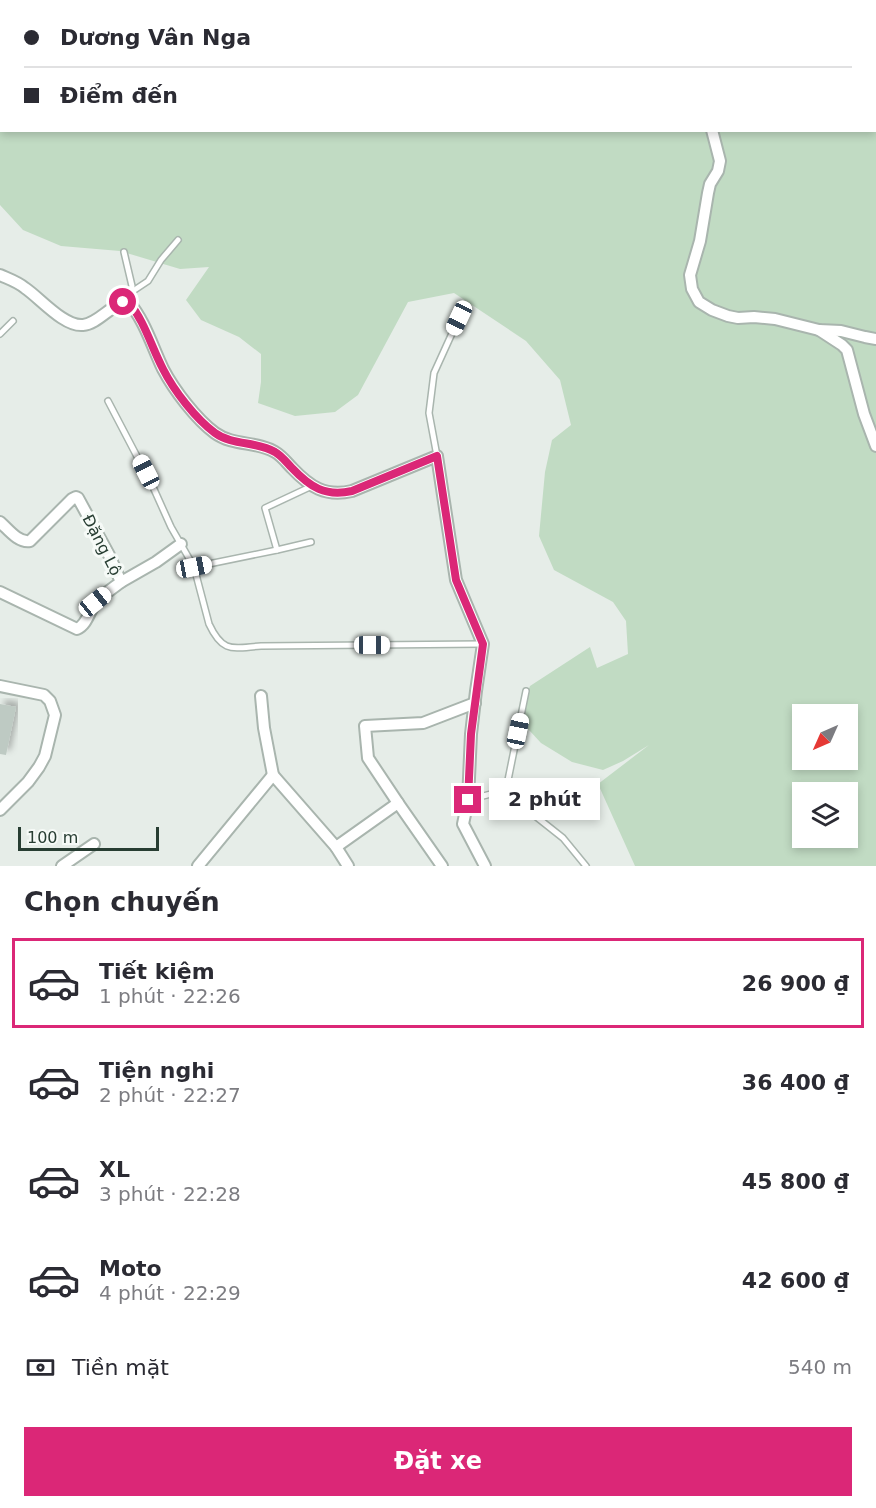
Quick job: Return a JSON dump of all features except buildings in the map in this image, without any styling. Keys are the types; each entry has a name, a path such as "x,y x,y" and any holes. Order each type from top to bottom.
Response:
{"street":[{"path":"713,132 720,161 718,171 710,184 700,241 690,275 690,283 695,296 705,306 720,314 738,318 775,319 819,330 841,331 876,339"},
{"path":"0,275 24,287 59,315 76,325 91,323 129,297 168,377 203,423 224,438 276,453 312,486 325,492 342,494 352,491 437,456 456,580 483,644 471,734 468,800 463,824 485,866"},
{"path":"819,330 847,350 864,414 876,446"},
{"name":"Đặng Lộ","path":"0,522 22,541 27,542 76,497 109,555 121,582 95,602 80,629 0,592"},
{"path":"121,582 181,544"},
{"path":"0,686 44,695 50,701 54,715 45,756 39,767 28,782 0,810"},
{"path":"261,696 264,728 273,775 336,847 348,866"},
{"path":"442,866 368,758 365,726 423,723 475,703"},
{"path":"198,866 273,775"},
{"path":"336,847 398,803"},
{"path":"62,866 94,844"}],"lane":[{"path":"129,297 148,281 161,260 178,240"},
{"path":"124,252 132,286 129,297"},
{"path":"437,456 429,413 434,373 459,318"},
{"path":"0,334 13,321"},
{"path":"108,401 171,527 194,567 209,624 222,644 232,648 483,644"},
{"path":"278,550 265,508 312,486"},
{"path":"194,567 311,542"},
{"path":"506,790 526,691"},
{"path":"468,800 506,790"},
{"path":"506,790 563,838 585,866"}],"green space":[{"path":"0,132 876,132 876,866 635,866 598,784 649,745 603,770 572,762 541,743 517,717 530,686 590,647 597,668 628,654 626,621 613,602 554,570 539,536 545,472 552,440 571,425 560,380 526,341 454,293 408,302 358,395 335,412 295,416 258,403 261,354 239,337 201,320 186,300 209,267 180,269 120,251 61,246 23,230 0,205"}],"route":[{"path":"123,302 128,301 135,309 168,377 208,427 224,438 266,448 276,453 315,488 342,494 437,456 456,580 483,644 471,734 468,800"}]}
